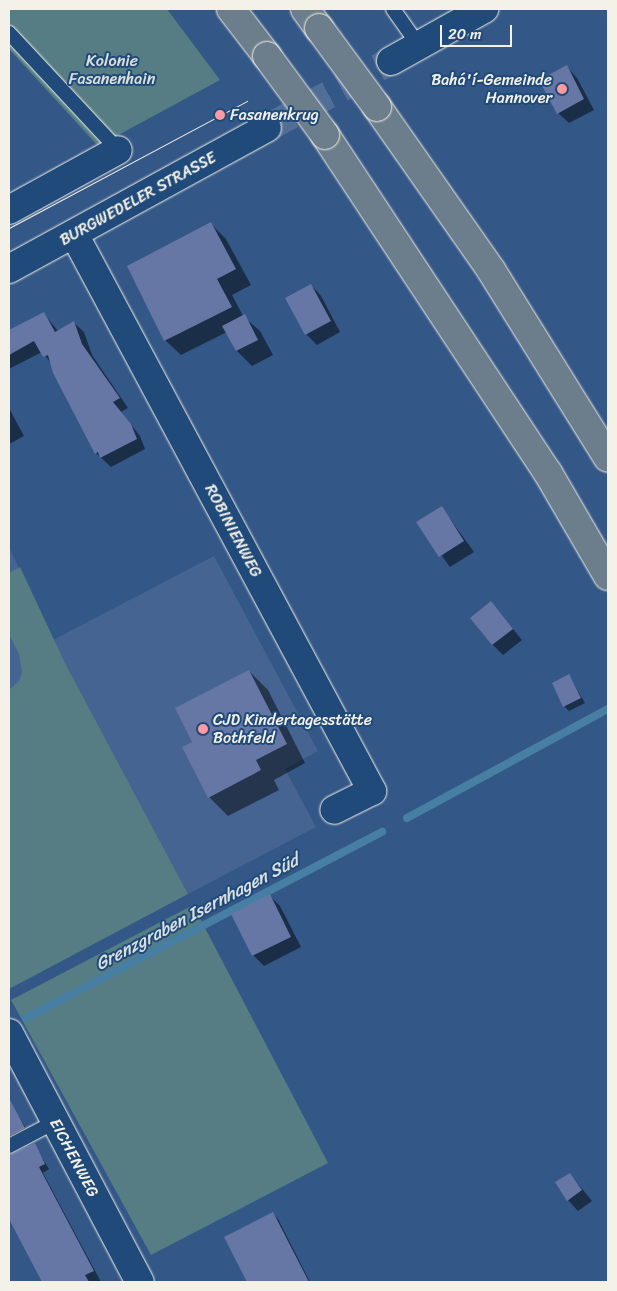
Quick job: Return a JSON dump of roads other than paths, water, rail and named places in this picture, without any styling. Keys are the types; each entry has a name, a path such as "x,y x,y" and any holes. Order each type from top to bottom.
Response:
{"highway":[{"path":"231,9 325,134 548,473 608,576"},
{"path":"312,18 491,270 608,458"}],"street":[{"path":"391,61 476,11"},
{"name":"BURGWEDELER STRASSE","path":"9,269 267,128"},
{"path":"9,210 118,150"},
{"name":"ROBINIENWEG","path":"74,234 372,791 334,810"},
{"name":"EICHENWEG","path":"9,1033 140,1282"}],"lane":[{"path":"392,9 419,46"},
{"path":"9,33 118,150"},
{"path":"9,1146 55,1122"}],"waterway":[{"name":"Grenzgraben Isernhagen Süd","path":"407,818 608,709"},
{"name":"Grenzgraben Isernhagen Süd","path":"26,1018 382,832"}],"tunnel":[{"path":"267,128 391,61"}],"tram line":[{"path":"9,228 247,101"}],"place":[{"name":"Bahá'í-Gemeinde Hannover","path":"562,89"},
{"name":"Fasanenkrug","path":"220,115"},
{"name":"CJD Kindertagesstätte Bothfeld","path":"203,729"}],"park label":[{"name":"Kolonie Fasanenhain","path":"112,70"}]}
